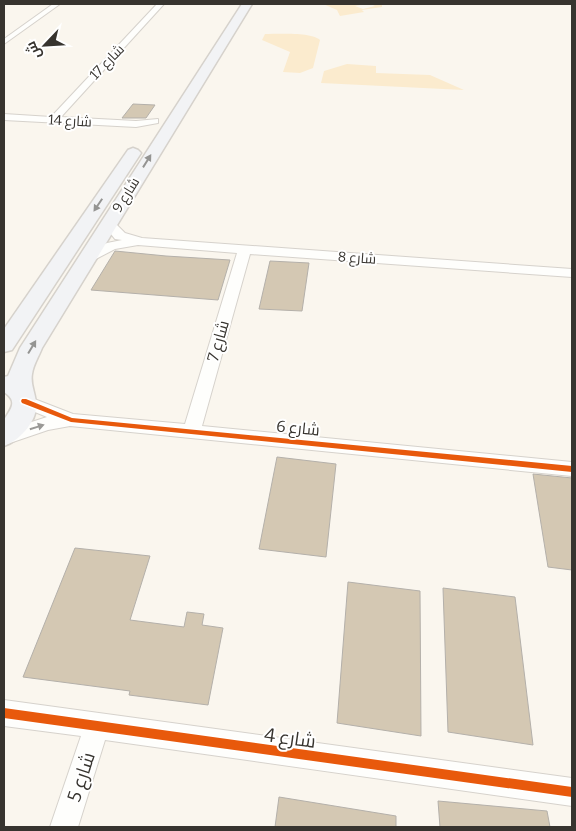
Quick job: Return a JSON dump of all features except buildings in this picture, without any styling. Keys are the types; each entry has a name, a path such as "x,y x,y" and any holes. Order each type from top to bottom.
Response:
{"street":[{"path":"4,42 57,4"},
{"name":"شارع 17","path":"53,120 161,4"},
{"name":"شارع 9","path":"4,437 14,428 23,414 16,392 26,357 247,4"},
{"path":"230,30 226,27 231,9"},
{"name":"شارع 14","path":"4,117 53,120 150,121"},
{"name":"شارع 9","path":"4,346 150,121"},
{"name":"شارع 8","path":"108,224 120,236 141,242 572,273"},
{"name":"شارع 8","path":"87,258 112,246 141,242"},
{"name":"شارع 7","path":"192,431 244,250"},
{"name":"شارع 6","path":"16,392 70,420"},
{"name":"شارع 6","path":"4,437 48,424 70,420 572,469"},
{"name":"شارع 4","path":"4,713 572,792"},
{"name":"شارع 5","path":"64,827 97,726"}],"shaded area":[{"path":"323,4 365,4 355,6 363,9 375,6 371,4 382,4 382,7 340,16 337,10"},
{"path":"265,34 316,37 320,40 313,68 300,73 283,72 290,52 262,40"},
{"path":"347,64 376,66 376,73 430,75 464,90 321,83 324,71"}],"cycle path":[{"path":"24,401 71,420 572,469"},
{"path":"4,713 572,792"}]}
